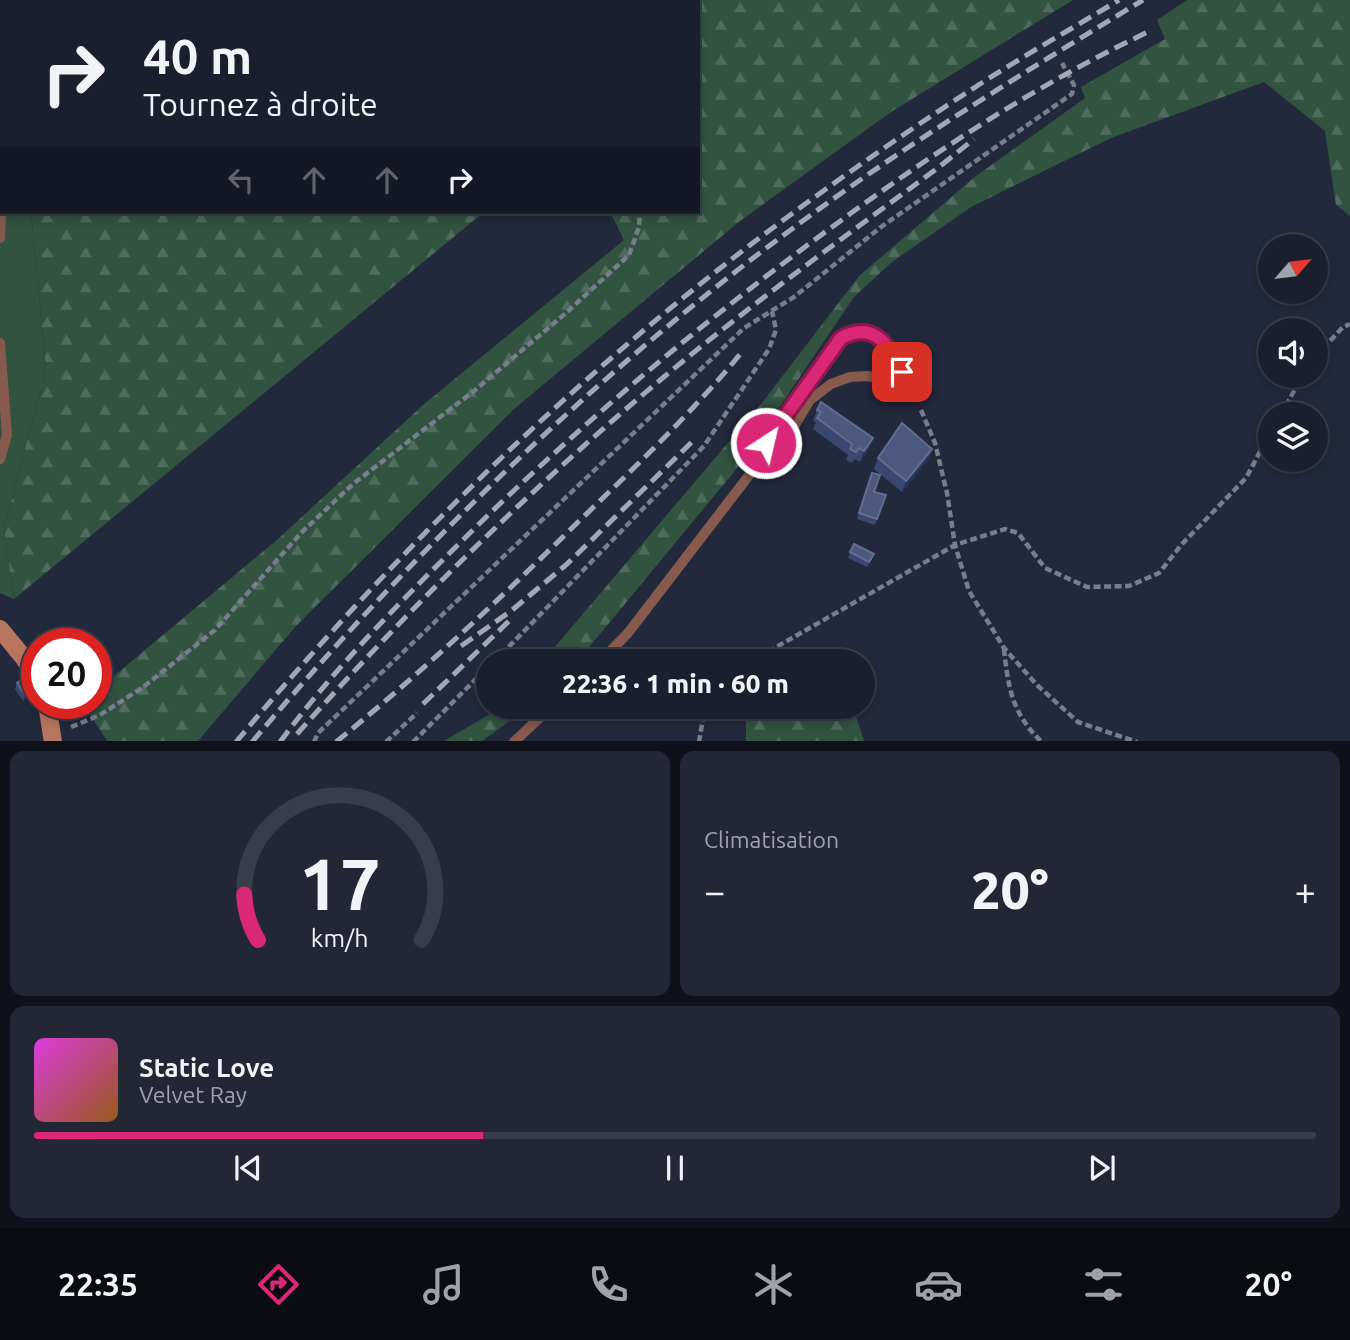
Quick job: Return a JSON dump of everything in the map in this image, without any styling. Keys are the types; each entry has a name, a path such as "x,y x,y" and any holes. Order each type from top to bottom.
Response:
{"street":[{"path":"0,629 21,654"},
{"path":"50,719 53,738"}],"lane":[{"path":"0,238 1,214"},
{"path":"760,461 766,443 783,419 841,338 852,332 864,331 876,336 890,348 915,397"},
{"path":"0,343 7,435 0,459"},
{"path":"613,649 628,633 760,461 786,440 810,400 831,384 850,377 867,376 889,380 915,397"},
{"path":"514,741 538,719"}],"path":[{"path":"314,741 318,733 744,328 794,297 881,226 1072,93 1074,85 1062,63"},
{"path":"53,738 100,715 142,688 215,630 301,533 353,484 474,391 629,255 639,228 640,214"},
{"path":"507,649 704,446 769,349 776,330 772,311"},
{"path":"1328,343 1343,327 1350,324"},
{"path":"915,397 935,443 947,493 955,545 969,591 1004,648 1038,685 1078,722 1137,741"},
{"path":"774,649 955,545 1005,529 1018,533 1045,568 1087,587 1129,586 1159,573 1182,544 1246,478 1258,456"},
{"path":"1004,648 1008,688 1028,729 1042,741"},
{"path":"413,741 476,679"},
{"path":"386,741 417,713"},
{"path":"699,741 703,719"}],"green space":[{"path":"700,0 1073,0 891,112 740,221 514,409 296,626 198,741 107,741 93,719 112,719 112,678 278,539 423,405 624,240 611,214 700,214"},
{"path":"1187,0 1350,0 1350,216 1336,205 1325,131 1264,82 1111,138 971,207 892,262 854,297 743,461 588,649 553,649 765,399 859,276 976,176 1085,98 1081,87 1165,39 1157,20"},
{"path":"0,214 31,214 46,370 4,528 14,599 0,593"},
{"path":"31,214 482,214 14,599 4,528 46,370"},
{"path":"482,719 512,719 482,741 444,741"},
{"path":"746,719 857,719 864,741 746,741"}],"building":[{"path":"821,402 873,438 864,451 859,448 856,452 850,449 852,444 817,418 821,412 817,410"},
{"path":"902,423 932,449 906,481 878,458"},
{"path":"872,473 880,475 874,492 886,495 877,519 859,513"},
{"path":"854,544 874,554 869,562 850,552"}],"railway":[{"path":"237,741 364,597 431,527 500,459 645,329 720,268 865,161 980,84 1119,0"},
{"path":"253,741 314,670 445,531 583,399 655,337 728,277 845,190 971,106 1143,0"},
{"path":"281,741 351,656 454,549 563,445 693,334 828,230 945,148 1067,73 1152,30"},
{"path":"297,734 429,593 521,503 616,417 732,322 974,139"},
{"path":"337,741 429,663 518,581 662,440 742,352"},
{"path":"461,646 511,611 567,564 694,440"},
{"path":"423,704 509,621"}],"route":[{"path":"766,443 841,338 852,332 864,331 876,336 890,348 902,372"}]}
